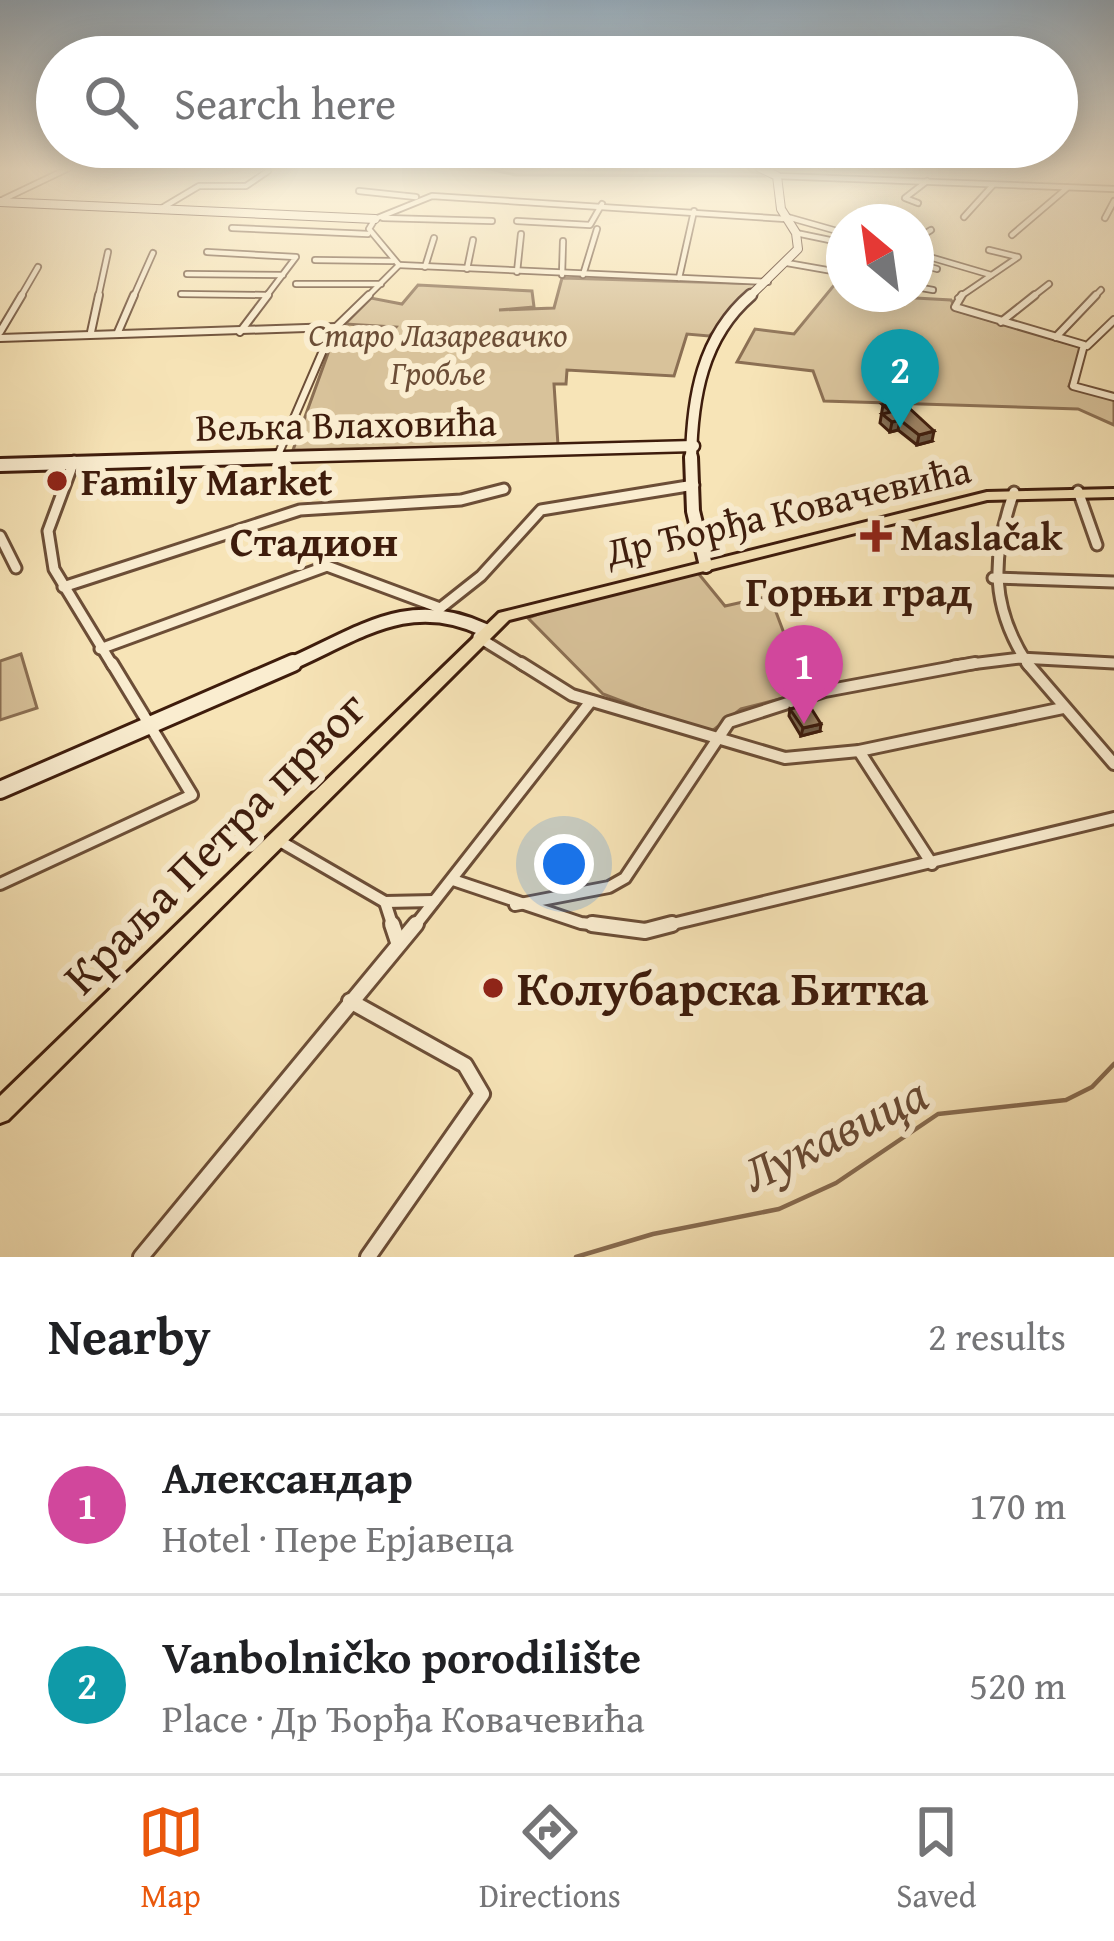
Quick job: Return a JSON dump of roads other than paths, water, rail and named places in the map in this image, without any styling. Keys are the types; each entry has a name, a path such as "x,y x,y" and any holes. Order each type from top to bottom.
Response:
{"main road":[{"name":"Др Ђорђа Ковачевића","path":"482,633 536,604 1014,492 1114,493"},
{"name":"Краља Петра првог","path":"0,1112 482,633"}],"street":[{"path":"368,234 372,227"},
{"path":"583,275 593,227 589,227"},
{"path":"679,278 690,227"},
{"path":"706,566 695,532 698,370 726,319 798,249 791,227"},
{"path":"1012,235 1022,227"},
{"path":"232,228 368,234 396,263"},
{"path":"796,233 826,239"},
{"path":"517,272 521,234"},
{"path":"424,267 434,238"},
{"path":"467,269 472,240"},
{"path":"562,274 563,241"},
{"path":"989,250 1018,257 955,300 962,310 1087,346"},
{"path":"91,332 108,252"},
{"path":"207,252 296,257 241,332"},
{"path":"118,332 153,253"},
{"path":"934,258 992,274"},
{"path":"315,260 768,282"},
{"path":"278,455 336,327 382,284 396,263"},
{"path":"787,263 826,270"},
{"path":"0,335 38,267"},
{"path":"188,274 283,275"},
{"path":"296,284 382,284"},
{"path":"1000,322 1049,284"},
{"path":"1056,337 1101,290"},
{"path":"181,294 266,295"},
{"path":"1114,320 1087,346 1073,386 1111,396 1114,380"},
{"path":"0,335 336,327"},
{"name":"Вељка Влаховића","path":"0,465 694,446"},
{"path":"0,884 192,795 63,587 48,549 48,531 74,461"},
{"path":"0,790 400,617 440,610 481,576 541,510 694,485"},
{"path":"63,587 300,510 461,500 504,489"},
{"path":"1078,491 1097,545"},
{"path":"1014,492 992,556 993,578 1018,658 1114,764"},
{"path":"0,536 16,568"},
{"path":"100,649 327,566 440,610 482,633 562,690 785,758 859,751 1063,708"},
{"path":"993,578 1114,582"},
{"path":"515,905 609,887 625,878 730,722 760,706 1018,658 1114,663"},
{"path":"141,1257 453,880 591,700"},
{"path":"859,751 932,864"},
{"path":"453,880 515,905 622,932 645,931 1114,818"},
{"path":"278,840 385,902 434,901"},
{"path":"385,902 398,942"},
{"path":"350,1001 465,1065 482,1094 368,1257"}],"waterway":[{"name":"Лукавица","path":"576,1257 653,1234 779,1209 836,1183 938,1114 1066,1100 1092,1087 1114,1064"}],"place":[{"name":"Vanbolničko porodilište","path":"900,428"},
{"name":"Family Market","path":"57,481"},
{"name":"Maslačak","path":"876,536"},
{"name":"Александар","path":"804,724"},
{"name":"Колубарска Битка","path":"493,988"}],"district":[{"name":"Стадион","path":"314,541"},
{"name":"Горњи град","path":"859,591"}],"park label":[{"name":"Старо Лазаревачко Гробље","path":"438,353"}]}
